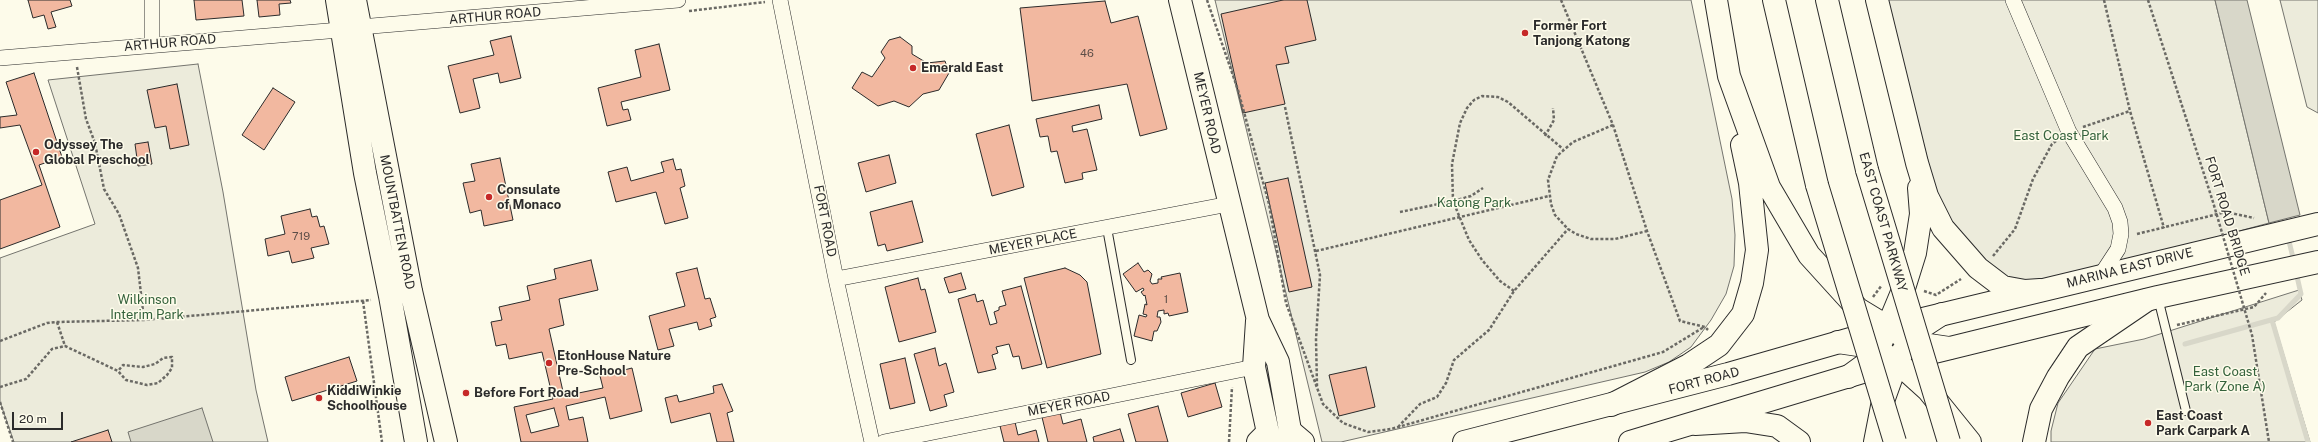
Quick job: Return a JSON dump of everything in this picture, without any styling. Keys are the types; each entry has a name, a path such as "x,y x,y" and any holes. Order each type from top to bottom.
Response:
{"main road":[{"name":"MOUNTBATTEN ROAD","path":"337,0 350,28 446,442"},
{"name":"MOUNTBATTEN ROAD","path":"355,0 350,28 365,173 390,296 416,442"},
{"name":"MEYER ROAD","path":"1180,0 1258,320 1278,362 1295,438"},
{"path":"1612,406 1689,365 1719,345 1743,314 1752,283 1757,250 1750,183 1716,0"},
{"path":"1774,0 1817,185 1895,442"},
{"name":"EAST COAST PARKWAY","path":"1827,0 1866,170 1949,442"},
{"path":"1877,0 1917,163 1927,196 1943,228 1978,268 2003,287 2012,290 2040,290"},
{"path":"1729,76 1769,187 1805,248 1830,280 1858,309 1888,328 1909,340 1922,344 1949,348"},
{"path":"1848,377 1870,361 1878,350 1905,285 1914,254 1921,214 1917,163"},
{"name":"MARINA EAST DRIVE","path":"1942,314 2101,275 2258,228 2318,224"},
{"path":"1630,442 1695,424 1897,362 1949,348 2152,299 2270,281 2318,262"},
{"path":"2034,442 2041,409 2058,377 2078,347 2152,299"},
{"path":"1875,442 1883,401 1897,362 1909,340 1919,329 1942,314"},
{"name":"FORT ROAD","path":"1464,442 1612,406 1942,314"},
{"name":"MEYER ROAD","path":"1258,320 1254,367 1265,439"},
{"path":"1838,342 1865,346 1878,350 1897,362 1928,390 1970,442"},
{"path":"1695,424 1745,421 1777,426 1799,442"}],"street":[{"path":"152,0 152,44"},
{"name":"ARTHUR ROAD","path":"0,58 678,0"},
{"name":"FORT ROAD","path":"780,0 836,279 872,442"},
{"path":"2013,0 2069,132 2115,208 2120,222 2121,234 2118,249 2101,275"},
{"name":"MEYER PLACE","path":"836,279 1229,204"},
{"name":"MEYER ROAD","path":"884,442 1254,367"}],"lane":[{"path":"1107,228 1131,360"},
{"path":"2152,299 2165,327 2186,412"}],"path":[{"path":"1207,0 1238,90 1269,204 1286,303 1323,404 1343,423 1368,432 1398,428 1663,352 1705,327 1680,321 1647,231 1613,126 1561,0"},
{"path":"2104,0 2130,111 2164,228"},
{"name":"FORT ROAD BRIDGE","path":"2148,0 2213,202 2252,335 2269,442"},
{"path":"77,67 86,119 96,143 104,189 119,214 138,268 144,320"},
{"path":"1514,291 1500,281 1482,260 1469,240 1459,217 1454,201 1452,164 1460,123 1467,108 1474,100 1482,96 1498,97 1508,102 1545,136 1563,149"},
{"path":"1285,107 1320,276 1316,339 1318,390"},
{"path":"1545,136 1554,120 1553,108"},
{"path":"1613,126 1572,142 1557,156 1550,174 1549,196 1555,215 1568,229 1591,239 1615,239 1647,231"},
{"path":"1400,212 1454,201 1471,196 1483,188"},
{"path":"1316,251 1549,196"},
{"path":"2134,228 2138,235 2226,212 2258,228"},
{"path":"1398,428 1420,404 1437,397 1446,383 1454,360 1489,330 1514,291 1568,229"},
{"path":"2165,327 2254,307 2270,281"},
{"path":"0,340 47,323 144,320 363,301 390,296"},
{"path":"363,301 382,442"},
{"path":"57,322 65,346"},
{"path":"0,387 26,379 52,349 65,346 118,371 126,380 147,385 158,383 172,368 172,357 163,358 155,364 143,366 123,365 118,371"},
{"path":"1229,442 1233,371"},
{"path":"0,402 13,442"}],"green space":[{"name":"Katong Park","path":"1215,0 1691,0 1732,199 1735,235 1734,266 1726,294 1711,320 1691,347 1669,362 1645,372 1341,442 1322,442"},
{"name":"East Coast Park","path":"1887,0 2215,0 2269,223 2139,258 2048,279 2027,281 2008,279 1995,270 1951,226 1937,197"},
{"path":"2280,0 2318,0 2318,113 2307,107"},
{"name":"Wilkinson Interim Park","path":"198,64 223,192 256,390 268,442 14,442 0,402 0,258 95,224 48,80"},
{"name":"East Coast Park (Zone A)","path":"2299,290 2302,300 2274,322 2310,442 2051,442 2051,431 2058,403 2095,349 2144,339"}],"shaded area":[{"path":"2215,0 2247,0 2300,215 2269,223"},
{"path":"202,408 213,442 131,442 128,432"}],"building":[{"path":"28,0 70,0 72,6 51,12 56,27 48,29 44,15 33,18"},
{"path":"194,0 242,0 244,16 196,20"},
{"path":"257,0 290,0 291,3 279,4 280,15 259,17"},
{"path":"1283,0 1307,0 1316,40 1285,47 1289,63 1276,65 1285,104 1243,113 1221,14"},
{"path":"1105,1 1111,23 1138,16 1167,129 1140,136 1127,84 1032,101 1020,8"},
{"path":"511,36 521,78 500,83 498,73 473,79 480,108 460,113 448,66 494,55 490,41"},
{"name":"Emerald East","path":"900,37 912,46 912,54 927,63 945,61 949,73 939,90 923,94 909,107 894,101 878,106 852,88 862,72 872,77 885,58 881,52 889,40"},
{"path":"659,44 670,90 621,102 623,110 628,109 631,120 607,126 598,88 641,77 635,50"},
{"path":"34,73 62,157 39,165 60,227 0,249 0,200 42,185 20,125 0,128 0,117 17,115 6,82"},
{"path":"177,84 189,145 170,149 166,126 155,128 147,90"},
{"path":"273,88 295,102 264,150 242,135"},
{"path":"1099,105 1102,119 1072,126 1073,132 1087,129 1097,170 1082,173 1083,179 1065,183 1057,151 1051,152 1048,136 1040,137 1036,119"},
{"path":"1009,125 1024,187 992,196 976,134"},
{"path":"148,142 152,164 138,166 135,144"},
{"path":"889,155 896,183 866,192 858,163"},
{"path":"500,158 513,220 484,226 481,210 470,213 463,183 475,181 471,164"},
{"path":"673,159 676,170 681,169 685,186 680,188 688,218 665,224 656,192 616,202 608,172 627,167 631,181 664,172 661,162"},
{"path":"1288,178 1312,287 1289,292 1265,183"},
{"path":"912,201 923,242 887,251 885,244 878,246 870,212"},
{"path":"310,209 312,217 317,216 320,227 324,226 329,244 311,248 314,258 292,263 289,251 268,256 265,239 285,234 281,216"},
{"path":"591,260 598,290 559,299 564,325 549,329 564,396 603,388 600,376 632,368 642,411 610,419 605,397 566,406 569,420 583,417 588,442 521,442 514,407 553,399 542,352 509,359 506,344 496,346 491,322 502,320 499,307 530,300 527,286 556,279 554,269","holes":["554,408 559,426 531,433 526,415"]},
{"path":"1138,263 1144,272 1148,270 1152,274 1150,281 1152,284 1158,283 1158,279 1162,279 1161,277 1180,273 1188,312 1169,316 1168,313 1164,314 1164,310 1158,311 1157,317 1160,317 1161,322 1157,331 1154,331 1152,341 1134,336 1139,315 1146,317 1147,315 1143,314 1145,304 1147,305 1145,295 1144,296 1141,292 1144,290 1143,288 1136,292 1123,274"},
{"path":"697,268 705,299 710,298 716,317 710,319 712,326 699,330 697,322 669,329 674,346 658,350 649,316 685,306 676,273"},
{"path":"1065,268 1080,275 1087,282 1101,354 1047,368 1024,278"},
{"path":"961,273 966,289 949,293 944,278"},
{"path":"918,278 921,290 925,289 936,332 899,342 885,287"},
{"path":"1021,286 1042,364 1022,369 1019,356 1013,357 1009,344 996,347 998,353 992,355 996,369 978,373 958,299 975,294 977,302 983,300 990,325 997,323 994,312 999,310 999,307 1006,305 1002,291"},
{"path":"935,348 939,366 946,363 954,392 944,395 947,406 930,411 914,354"},
{"path":"349,357 357,381 292,401 285,377"},
{"path":"905,358 915,403 890,409 880,364"},
{"path":"1366,367 1375,407 1339,416 1329,375"},
{"path":"1215,383 1222,407 1188,417 1181,393"},
{"path":"722,384 733,411 727,413 734,442 717,442 710,413 671,423 665,398 677,395 679,402 714,393 713,386"},
{"path":"1158,406 1168,442 1136,442 1128,414"},
{"path":"1059,408 1063,424 1081,419 1087,442 1048,442 1041,413"},
{"path":"1015,422 1018,435 1036,430 1039,442 1004,442 1000,426"},
{"path":"1120,429 1124,442 1094,442 1093,437"},
{"path":"108,430 112,442 71,442"}],"waterway":[{"path":"2288,237 2294,262"},
{"path":"2185,344 2278,318 2301,294 2296,272"},
{"path":"2272,320 2308,442"}],"place":[{"name":"Former Fort Tanjong Katong","path":"1525,33"},
{"name":"Emerald East","path":"913,68"},
{"name":"Odyssey The Global Preschool","path":"36,152"},
{"name":"Consulate of Monaco","path":"489,197"},
{"name":"EtonHouse Nature Pre-School","path":"549,363"},
{"name":"Before Fort Road","path":"466,393"},
{"name":"KiddiWinkie Schoolhouse","path":"319,398"},
{"name":"East Coast Park Carpark A","path":"2148,423"}]}
